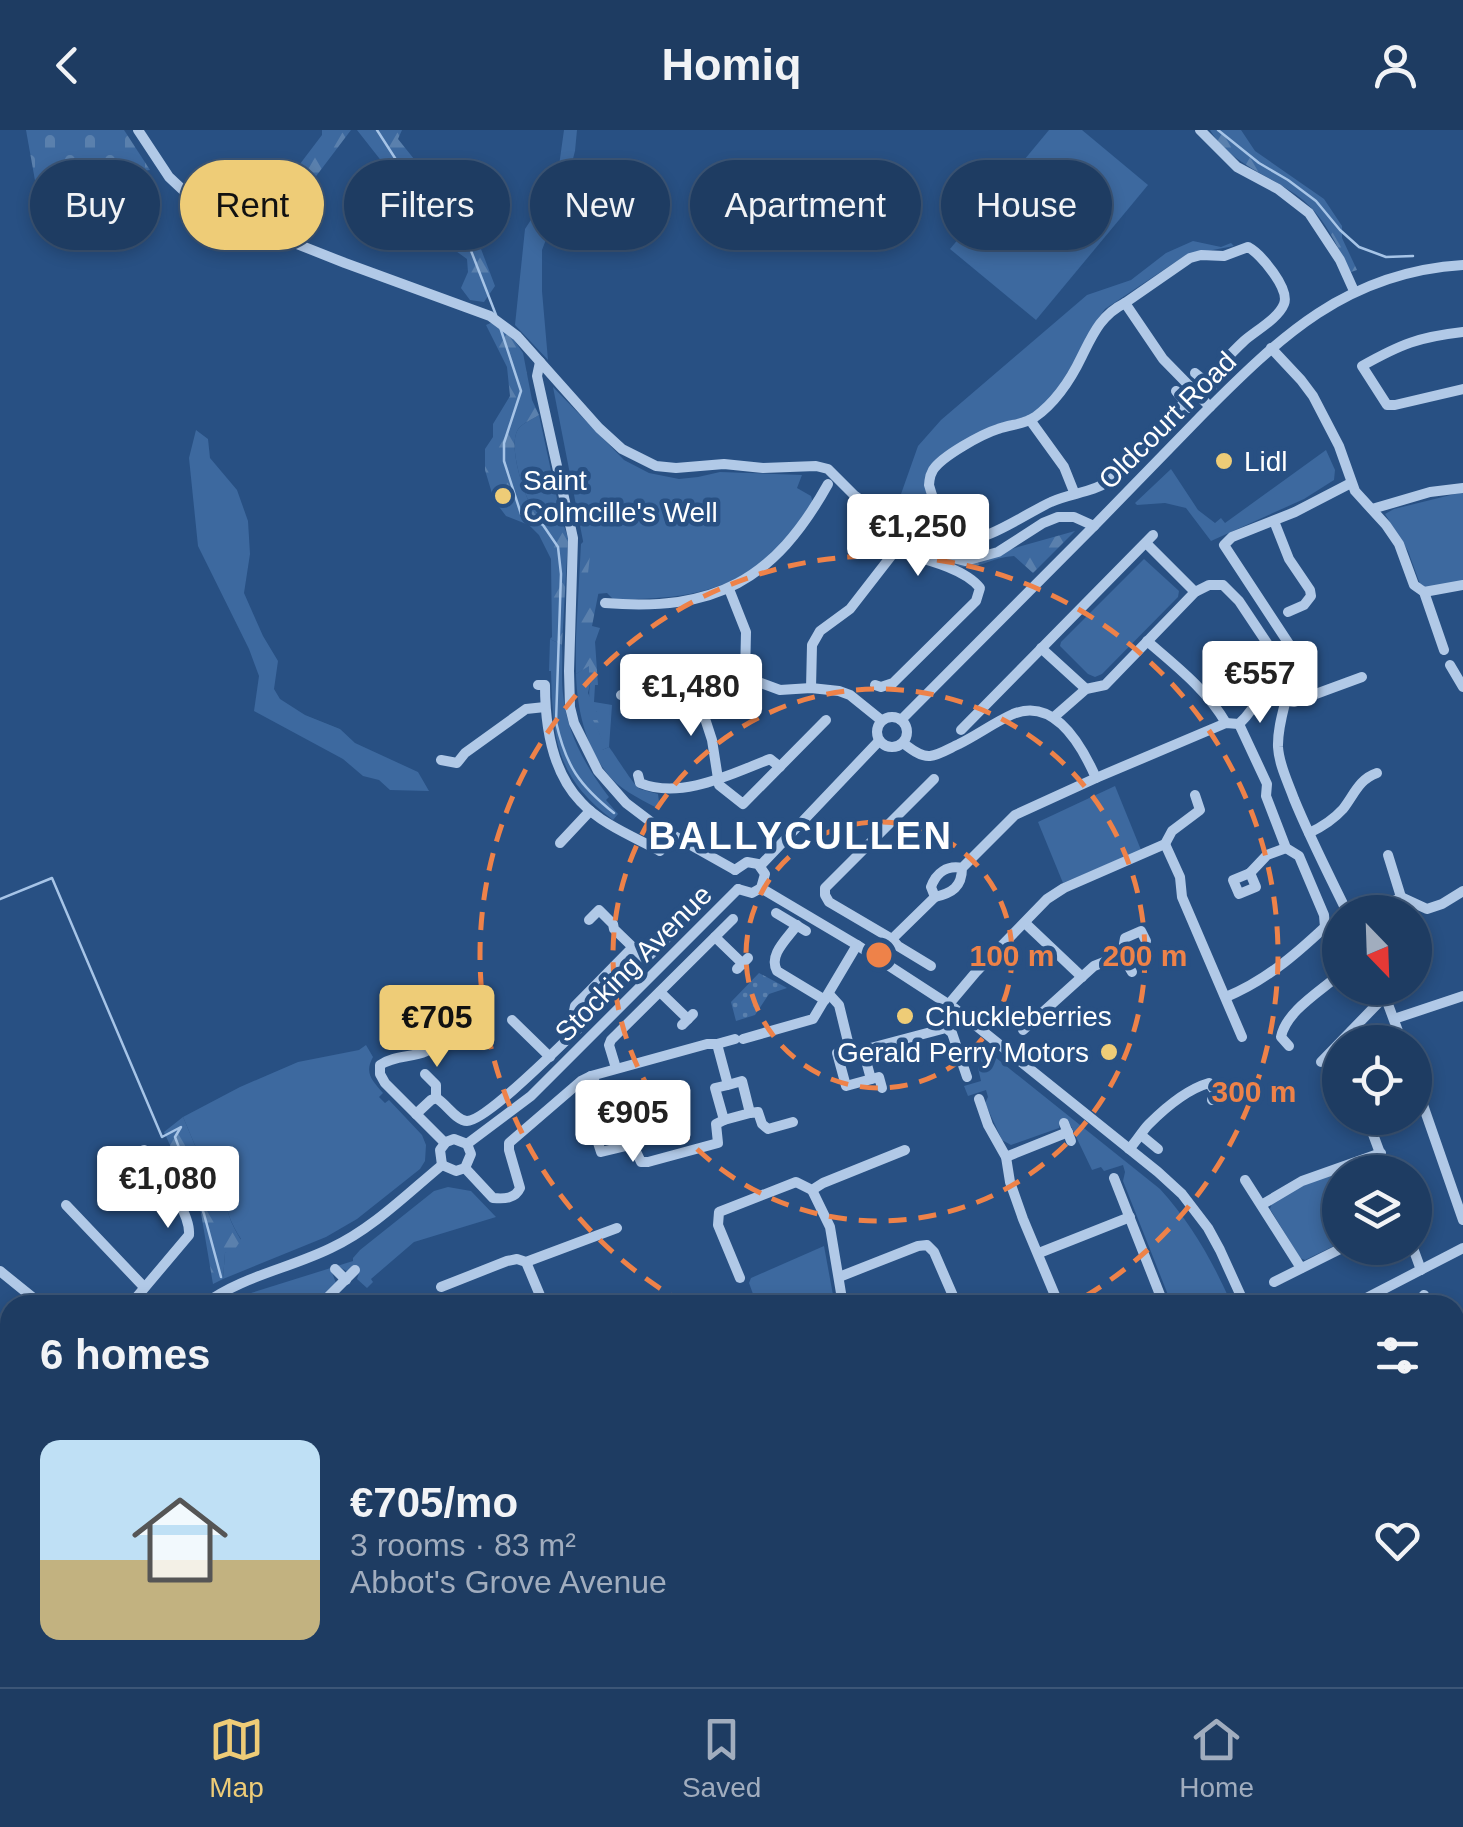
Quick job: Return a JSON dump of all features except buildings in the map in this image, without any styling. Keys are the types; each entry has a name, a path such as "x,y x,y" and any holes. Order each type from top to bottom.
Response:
{"street":[{"name":"Oldcourt Road","path":"138,130 169,177 216,212 490,316 543,365 622,449 656,466 676,468 724,464 828,469 854,495 927,547 964,561 990,554 1058,517 1074,517 1094,526 1271,348 1304,322 1354,292 1416,272 1463,266"},
{"path":"1200,130 1237,167 1278,189 1309,212 1340,260 1354,292"},
{"path":"1176,391 1188,405 1099,488 1074,492 1009,526 970,540 961,540 948,532 929,485 934,468 997,429 1030,420 1048,406 1064,389 1098,324 1111,310 1190,258 1224,256 1248,246 1257,252 1280,284 1286,297 1284,306 1204,380"},
{"path":"1125,303 1163,359 1210,408"},
{"path":"1463,332 1424,337 1362,366 1387,405 1463,389"},
{"path":"1271,348 1313,396 1339,446 1351,483 1399,544 1414,584 1424,592 1444,650"},
{"path":"543,365 537,376 573,538 570,707 581,738 624,819 660,851"},
{"path":"1030,420 1064,467 1074,492"},
{"path":"1339,895 1280,761 1279,734 1293,666 1291,647 1225,543 1351,483"},
{"path":"605,604 673,604 729,589 768,564 786,547 828,484"},
{"path":"1372,510 1430,492 1463,488"},
{"path":"1274,521 1289,559 1311,596 1304,605 1288,612"},
{"path":"902,720 1094,526"},
{"path":"961,730 1150,539 1195,592"},
{"path":"811,688 812,645 820,631 850,608 894,551 948,567 994,596"},
{"path":"892,939 935,897 954,890 962,880 962,868 1014,816 1226,723 1239,724 1254,710 1273,652 1238,601 1222,584 1210,585 1195,592 1105,685 1086,689 1054,717"},
{"path":"1424,592 1463,585"},
{"path":"875,686 893,683 921,657 976,601 980,588"},
{"path":"729,589 746,632 746,677"},
{"path":"1148,641 1214,702 1226,723"},
{"path":"1041,648 1086,689"},
{"path":"1450,666 1463,688"},
{"path":"621,694 696,691 746,677 780,690 829,689 850,695 881,720"},
{"path":"1287,702 1362,677"},
{"path":"538,685 544,686 553,751 580,802 590,811 655,825 736,870"},
{"path":"696,691 712,740 718,786 744,804 826,720"},
{"path":"441,760 457,763 526,708 545,707"},
{"path":"903,743 918,754 929,756 979,735 1011,715 1036,710 1054,717 1085,751 1096,778"},
{"path":"889,716 902,720 907,728 903,743 888,747 879,741 876,733 881,720 889,716"},
{"path":"1226,998 1261,980 1326,927 1299,856 1286,848 1266,796 1267,784 1239,724"},
{"path":"760,866 879,741"},
{"path":"638,775 640,783 664,794 770,759 780,767"},
{"path":"1309,833 1325,826 1354,790 1377,772"},
{"path":"931,966 830,902 825,888 934,780"},
{"path":"949,1004 1042,903 1064,888 1165,844 1172,831 1200,810 1194,795"},
{"path":"560,843 590,811"},
{"path":"1165,844 1180,877 1182,897 1242,1037"},
{"path":"1250,873 1268,856 1286,848"},
{"path":"1388,855 1401,895"},
{"path":"747,862 760,866 765,878 761,888 752,894 738,890 733,879 736,870 747,862"},
{"path":"935,897 933,880 940,872 953,866 962,868"},
{"path":"761,888 949,1004 1182,1194 1208,1228 1240,1295"},
{"name":"Stocking Avenue","path":"467,1144 531,1096 738,890"},
{"path":"1432,907 1463,891"},
{"path":"588,920 601,908 632,948 648,957 686,919"},
{"path":"776,913 801,928 774,957 774,966 839,1005 871,1079"},
{"path":"616,1068 612,1040 733,919"},
{"path":"1024,923 1082,977"},
{"path":"1132,972 1122,955 1125,938 1141,931 1146,941"},
{"path":"715,936 743,964"},
{"path":"465,1168 493,1198 518,1193 509,1143 582,1082 616,1068 809,1021 816,1016 858,945"},
{"path":"416,1114 436,1098 460,1118 470,1120 492,1106 579,1026 576,1004 632,948"},
{"path":"1023,1030 1094,966 1122,955"},
{"path":"1289,1046 1281,1037 1281,1030 1322,989"},
{"path":"660,992 688,1019"},
{"path":"1394,1019 1463,996"},
{"path":"1321,1062 1372,1005"},
{"path":"1389,1005 1396,1025"},
{"path":"502,1030 514,1019 550,1056"},
{"path":"882,1088 879,1077 846,1086 837,1053 946,1028 952,1033 966,1077"},
{"path":"440,1037 426,1053 387,1060 380,1066 380,1074 445,1143"},
{"path":"717,1044 728,1085"},
{"path":"425,1074 436,1085 436,1098"},
{"path":"591,1076 605,1116"},
{"path":"724,1120 716,1088 742,1081 750,1112"},
{"path":"1129,1149 1146,1126 1202,1084 1212,1086 1218,1096 1212,1100"},
{"path":"979,1099 1006,1157 1023,1219 1055,1295"},
{"path":"626,1146 616,1115 591,1121 601,1152 634,1146 641,1162 718,1143 716,1124 750,1112 758,1112 768,1129 793,1122"},
{"path":"1432,1131 1463,1220"},
{"path":"1006,1157 1068,1132"},
{"path":"1141,1135 1158,1148"},
{"path":"1262,1204 1302,1181 1380,1154 1374,1135"},
{"path":"454,1139 467,1144 471,1159 465,1168 456,1171 442,1164 439,1155 445,1143 454,1139"},
{"path":"138,1295 186,1242 190,1225 144,1150"},
{"path":"812,1190 905,1150"},
{"path":"218,1295 336,1246 368,1226 442,1164"},
{"path":"1114,1178 1160,1295"},
{"path":"1245,1180 1301,1268"},
{"path":"740,1278 718,1225 719,1212 796,1182 812,1190 830,1227 842,1295"},
{"path":"66,1205 144,1288"},
{"path":"1039,1253 1130,1217"},
{"path":"441,1287 507,1261 526,1262 617,1228"},
{"path":"839,1277 927,1245 934,1252 953,1295"},
{"path":"1372,1295 1463,1248"},
{"path":"1274,1282 1322,1258"},
{"path":"526,1262 540,1295"},
{"path":"1419,1265 1421,1270"},
{"path":"335,1268 346,1280"},
{"path":"330,1295 356,1270"},
{"path":"0,1271 30,1295"}],"green space":[{"path":"26,130 124,130 144,160 31,160"},
{"path":"322,130 351,130 324,166 324,160 303,160"},
{"path":"357,130 402,130 398,139 415,160 381,160"},
{"path":"564,130 577,130 573,160 560,160"},
{"path":"1049,130 1082,130 1148,185 1112,228 1112,160 1024,160"},
{"path":"1210,130 1241,130 1255,151 1324,199 1342,226 1342,238 1357,270 1351,272 1318,216 1303,200 1229,153"},
{"path":"530,221 530,250 542,250 548,360 515,325 525,229"},
{"path":"1193,241 1234,246 1186,255 1105,309 1051,399 1031,415 995,425 933,463 925,487 947,543 939,543 903,518 901,494 918,446 941,420 1087,295 1131,280 1166,253"},
{"path":"455,250 481,250 495,286 484,302 470,300 461,288 468,272 467,259"},
{"path":"951,250 1094,250 1036,320"},
{"path":"493,322 523,353 532,400 539,415 521,426 516,436 516,458 526,496 535,514 561,517 568,538 562,645 550,639 551,559 539,535 529,525 506,516 494,500 485,470 485,449 493,437 493,424 510,396 507,367 486,325"},
{"path":"553,387 624,460 649,473 679,479 720,472 802,475 797,488 811,496 813,503 774,552 738,578 719,586 657,598 585,595 584,546"},
{"path":"539,415 561,517 535,514 518,471 516,436 521,426"},
{"path":"196,430 208,439 210,458 237,490 248,521 250,554 244,593 278,661 274,689 280,699 305,715 340,729 355,743 418,772 429,791 390,790 379,780 363,776 343,759 254,711 259,676 198,546 189,458"},
{"path":"1326,450 1335,470 1334,480 1304,499 1211,541 1186,508 1135,503 1171,469 1198,510 1215,523 1221,518 1225,523"},
{"path":"1463,492 1463,582 1427,589 1420,584 1408,551 1385,514"},
{"path":"1075,531 1033,573 1014,556 968,567 953,564 964,565"},
{"path":"584,541 591,547 587,582 600,585 592,626 600,628 595,642 598,685 594,702 612,705 609,747 600,751 602,740 593,720 597,720 597,712 590,700 589,666 576,674"},
{"path":"1144,559 1179,591 1178,597 1102,674 1088,674 1060,646 1061,642"},
{"path":"550,639 562,645 563,694 573,736 609,797 606,800 618,814 613,820 579,788 561,754 553,716"},
{"path":"589,665 592,675 588,693 597,712 594,721 603,741 602,750 609,747 640,789 658,794 660,810 617,784 596,756 581,716 577,688 576,674"},
{"path":"1115,786 1141,850 1063,883 1038,822"},
{"path":"759,973 787,988 769,994 755,1015 736,1021 731,1002"},
{"path":"366,1045 373,1057 371,1076 383,1093 379,1097 385,1103 389,1100 422,1135 425,1161 357,1219 326,1237 223,1279 225,1253 241,1239 228,1213 226,1185 205,1169 183,1117 298,1062 359,1050"},
{"path":"985,1049 1160,1189 1201,1244 1227,1295 1168,1295 1123,1181 1123,1165 1092,1170 1068,1120 1059,1128 1011,1145 1002,1140 985,1103 986,1090 968,1096 964,1086 981,1081 978,1068"},
{"path":"183,1117 205,1169 226,1185 228,1213 241,1240 235,1249 225,1253 223,1279 213,1284 201,1213 164,1132"},
{"path":"1322,1177 1322,1252 1305,1260 1270,1209 1272,1203"},
{"path":"448,1187 471,1191 496,1217 414,1242 371,1279 373,1282 367,1288 357,1279 359,1273 354,1268 346,1271 340,1267 331,1270 336,1283 325,1295 251,1295 353,1261 360,1250 434,1191"},
{"path":"824,1246 833,1295 753,1295 751,1278"}],"waterway":[{"path":"377,130 402,169 427,193 442,222 468,243 496,315"},
{"path":"1218,130 1316,201 1359,247 1386,257 1413,256"},
{"path":"500,327 521,391 504,443 504,461 521,514 543,525 558,547 561,574 556,722 576,774 614,813"},
{"path":"0,899 52,878 162,1137 181,1127 175,1137 204,1214 221,1277"}],"place":[{"name":"Lidl","path":"1224,461"},
{"name":"Saint Colmcille's Well","path":"503,496"},
{"name":"Chuckleberries","path":"905,1016"},
{"name":"Gerald Perry Motors","path":"1109,1052"}],"district":[{"name":"BALLYCULLEN","path":"801,836"}]}
